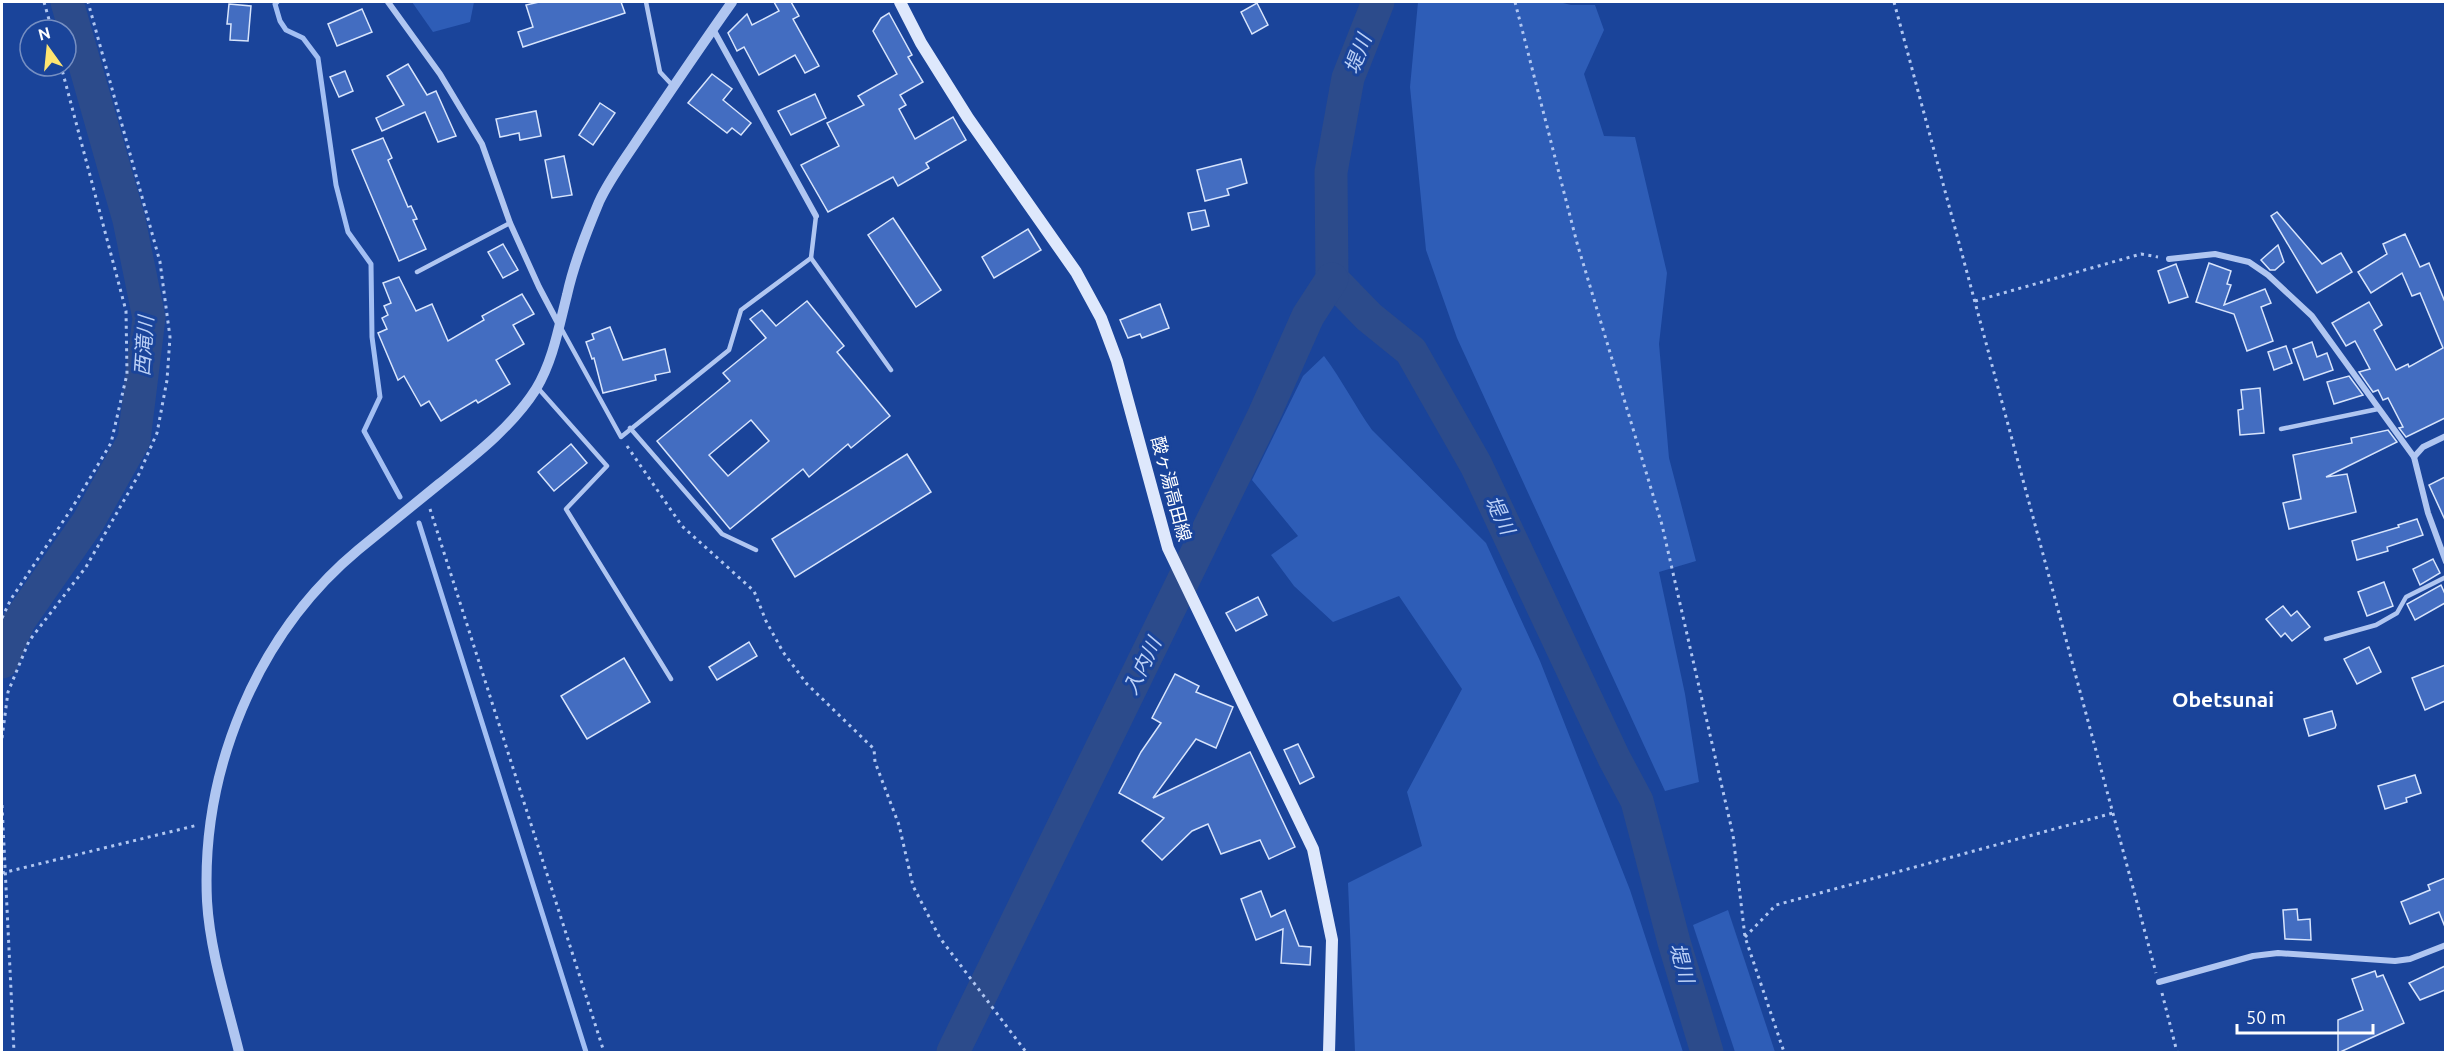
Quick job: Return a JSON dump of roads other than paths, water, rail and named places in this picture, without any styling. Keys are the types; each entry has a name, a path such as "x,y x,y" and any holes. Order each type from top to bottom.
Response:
{"main road":[{"name":"酸ヶ湯高田線","path":"900,2 921,43 968,118 1076,272 1101,318 1120,371 1168,548 1313,849 1332,940 1329,1053"}],"street":[{"path":"388,2 440,74 482,144 510,223 560,327"},
{"path":"239,1053 212,937 207,903 209,822 218,780 241,709 273,648 310,599 346,561 480,450 517,415 537,387 560,327 581,244 601,197 673,86 732,2"},
{"path":"713,29 816,216"},
{"path":"2169,259 2216,254 2249,262 2268,275 2312,316 2414,457 2427,513 2445,562"},
{"path":"2414,457 2423,447 2445,436"},
{"path":"2158,982 2253,956 2278,953 2395,961 2430,953 2445,945"}],"lane":[{"path":"646,2 660,72 673,86"},
{"path":"816,216 811,258 891,370"},
{"path":"417,272 510,223"},
{"path":"560,327 621,437 729,350 741,310 811,258"},
{"path":"537,387 607,466 566,509 671,679"},
{"path":"2282,429 2378,409"},
{"path":"630,428 722,534 756,550"},
{"path":"2325,639 2376,625 2397,613 2406,597 2445,577"}],"waterway":[{"name":"西滝川","path":"2,662 19,621 88,522 134,440 149,318 129,220 67,2"},
{"path":"277,2 275,4 280,21 286,30 303,38 318,58 336,185 348,232 371,264 372,337 380,397 364,431 400,497"},
{"name":"堤川","path":"1378,2 1348,78 1331,172 1332,279 1369,317 1411,351 1476,465 1614,758 1637,801 1674,942 1707,1052"},
{"name":"入内川","path":"953,1052 1264,415 1308,316 1332,279"},
{"path":"419,523 586,1052"}],"district":[{"name":"Obetsunai","path":"2223,700"}]}
